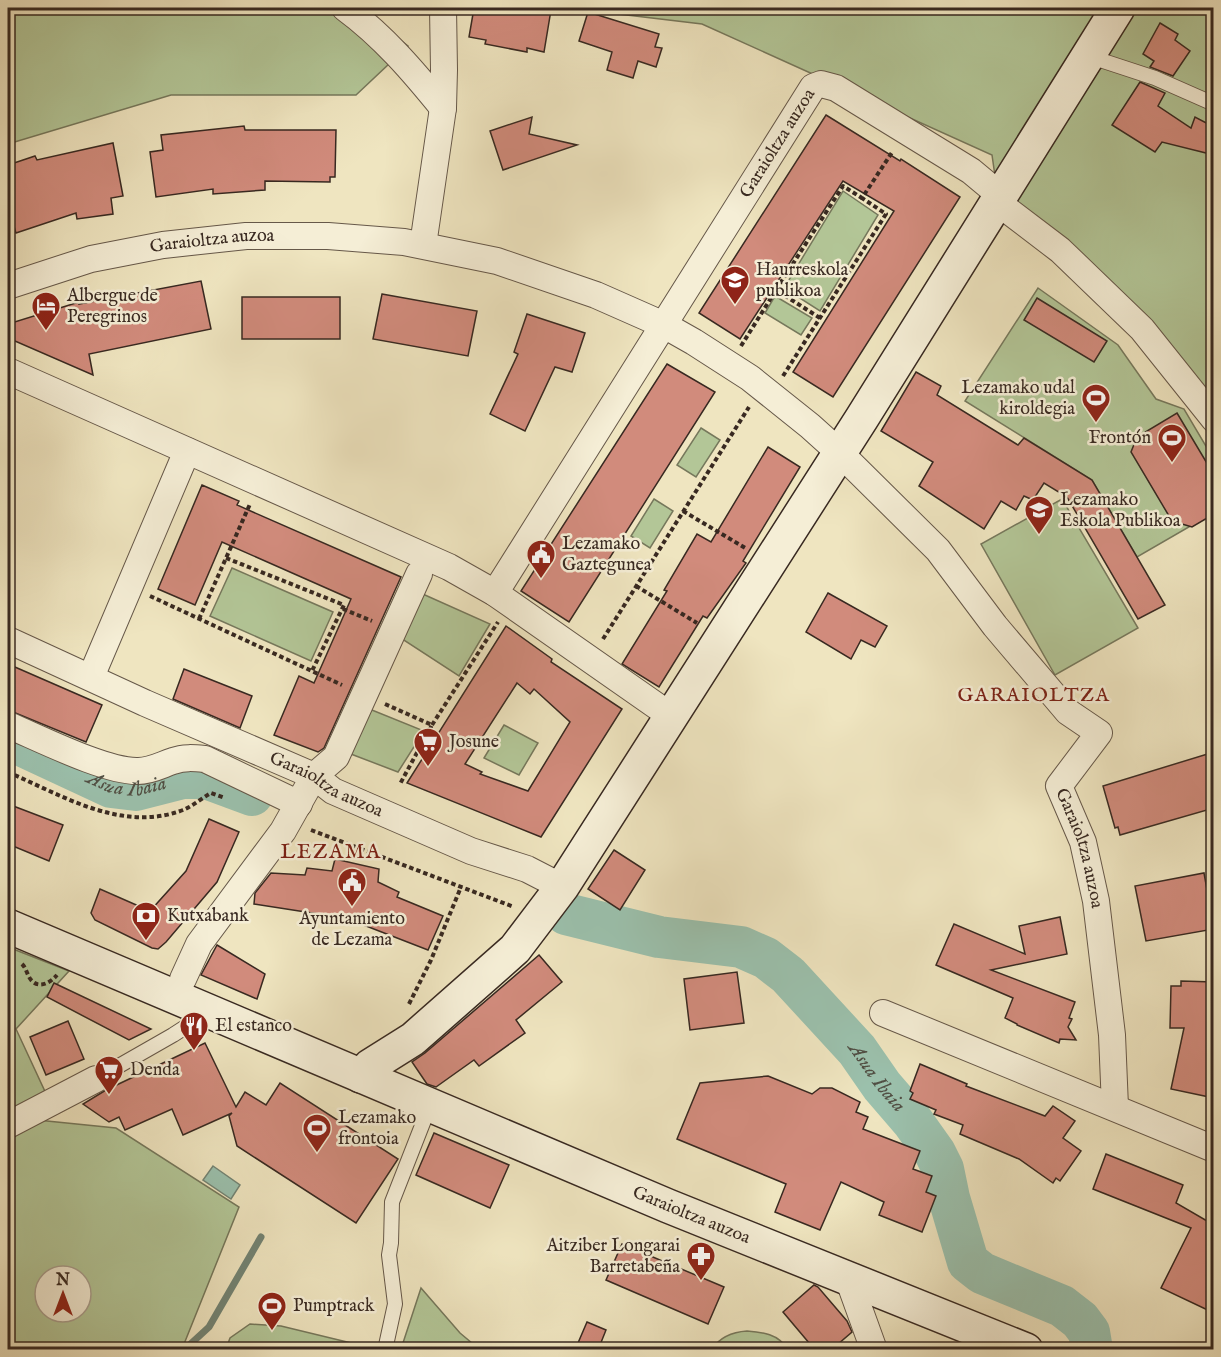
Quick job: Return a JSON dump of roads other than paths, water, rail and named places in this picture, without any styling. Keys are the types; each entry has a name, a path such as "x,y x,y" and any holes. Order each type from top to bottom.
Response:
{"street":[{"path":"345,8 373,29 416,74 442,108"},
{"path":"423,245 442,108 443,8"},
{"path":"361,1076 370,1066 413,1039 515,949 562,887 840,453 1118,8"},
{"name":"Garaioltza auzoa","path":"499,604 664,325 813,87 821,84 836,88 971,171 999,199 1060,250 1142,329 1214,419"},
{"name":"Garaioltza auzoa","path":"8,286 91,260 163,245 246,236 328,236 404,242 497,261 596,295 664,325 750,378 840,453 938,550 995,626 1075,716 1099,733 1059,786 1083,842 1096,901 1112,1035 1115,1107"},
{"path":"8,371 449,567 499,604 670,716"},
{"path":"91,677 188,451"},
{"path":"183,980 199,944 283,831 314,776 336,757 419,574"},
{"name":"Garaioltza auzoa","path":"8,640 145,703 314,776 333,791 471,851 527,869 562,887"},
{"path":"8,725 90,759 136,772 157,768 189,757 205,759 299,804"},
{"name":"Garaioltza auzoa","path":"8,926 668,1206 1026,1350"},
{"path":"884,1013 1214,1149"},
{"path":"8,1125 96,1078"},
{"path":"848,1278 874,1350"}],"lane":[{"path":"1088,56 1155,78 1214,104"},
{"path":"96,1078 209,1012"},
{"path":"385,1350 395,1304 389,1255 392,1202 430,1106"}],"waterway":[{"name":"Asua Ibaia","path":"8,739 111,787 136,790 183,778 206,778 252,795"},
{"name":"Asua Ibaia","path":"566,914 659,937 741,947 766,958 788,975 857,1050 882,1086 913,1122 935,1153 943,1169 968,1262 982,1273 1062,1306 1080,1320 1089,1332 1092,1350"},
{"path":"184,1350 209,1327 261,1237"}],"place":[{"name":"Haurreskola publikoa","path":"735,306"},
{"name":"Albergue de Peregrinos","path":"46,332"},
{"name":"Lezamako udal kiroldegia","path":"1096,424"},
{"name":"Frontón","path":"1172,464"},
{"name":"Lezamako Eskola Publikoa","path":"1039,536"},
{"name":"Lezamako Gaztegunea","path":"541,580"},
{"name":"Josune","path":"428,768"},
{"name":"Ayuntamiento de Lezama","path":"352,908"},
{"name":"Kutxabank","path":"146,942"},
{"name":"El estanco","path":"194,1052"},
{"name":"Denda","path":"109,1096"},
{"name":"Lezamako frontoia","path":"317,1154"},
{"name":"Aitziber Longarai Barretabeña","path":"701,1282"},
{"name":"Pumptrack","path":"272,1332"}],"district":[{"name":"GARAIOLTZA","path":"1034,695"},
{"name":"LEZAMA","path":"331,852"}]}
